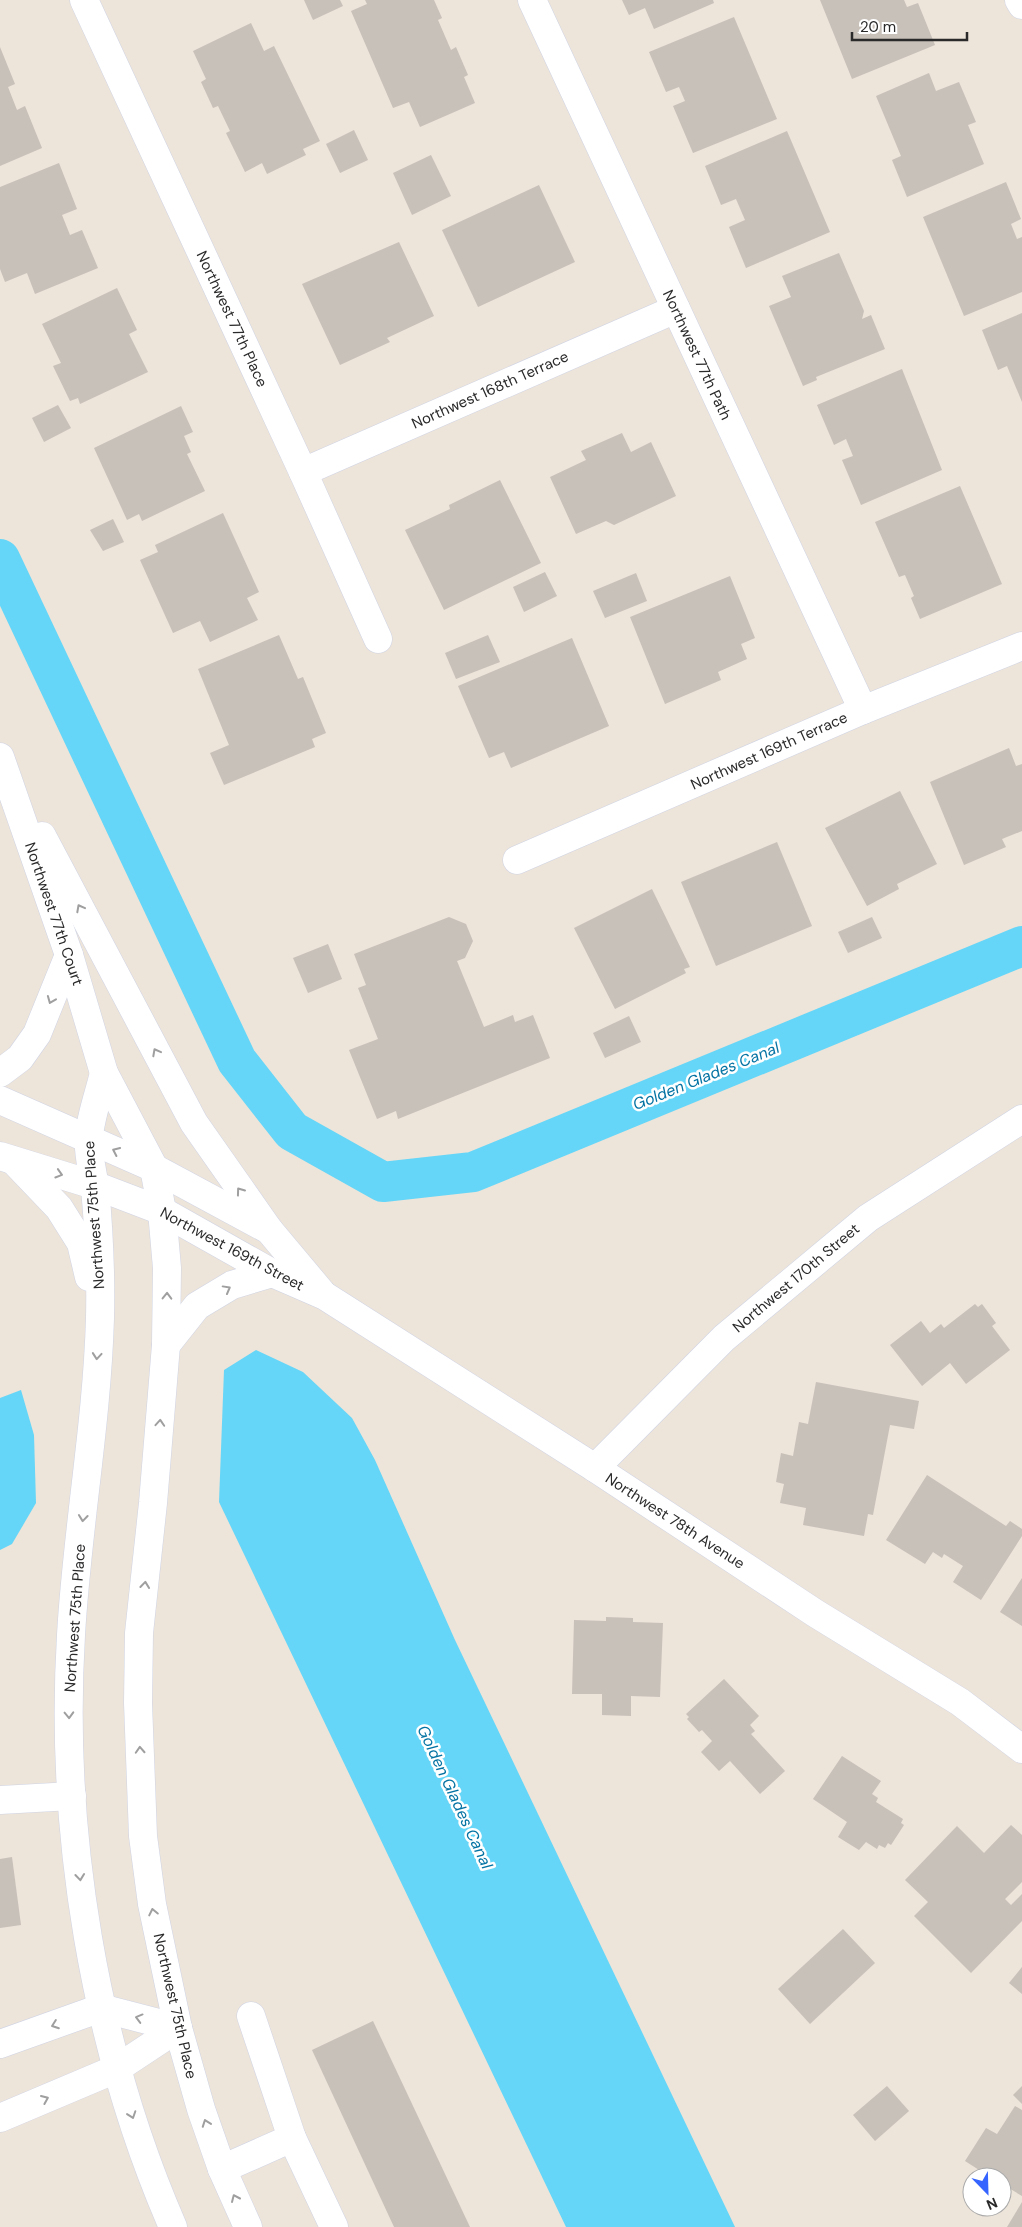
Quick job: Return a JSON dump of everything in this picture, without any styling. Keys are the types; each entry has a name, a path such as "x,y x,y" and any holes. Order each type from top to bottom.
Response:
{"street":[{"name":"Northwest 77th Place","path":"84,0 304,472 378,639"},
{"name":"Northwest 77th Path","path":"532,0 863,710"},
{"path":"1020,0 1022,6"},
{"name":"Northwest 168th Terrace","path":"304,472 676,309"},
{"name":"Northwest 169th Terrace","path":"517,860 863,710 1022,646"},
{"path":"0,756 194,1123 269,1230"},
{"name":"Northwest 77th Court","path":"0,756 69,955 104,1073"},
{"path":"0,1073 20,1058 37,1034 69,955"},
{"name":"Northwest 75th Place","path":"104,1073 88,1138 98,1226 100,1319 85,1501 71,1633 69,1704 72,1796 84,1915 101,2008 116,2069 158,2194 173,2227"},
{"name":"Northwest 75th Place","path":"104,1073 154,1168 162,1211 167,1268 166,1345 154,1503 139,1634 138,1703 146,1856 152,1904 178,2028 201,2109 222,2169 248,2227"},
{"name":"Northwest 169th Street","path":"0,1100 154,1168 269,1230 325,1296"},
{"name":"Northwest 170th Street","path":"595,1468 724,1338 868,1218 1022,1119"},
{"path":"6,1158 59,1208 81,1243 100,1319"},
{"name":"Northwest 169th Street","path":"6,1158 94,1185 162,1211 272,1273 325,1296"},
{"path":"166,1345 197,1306 232,1285 272,1273"},
{"name":"Northwest 78th Avenue","path":"325,1296 595,1468 815,1613 960,1702 1022,1749"},
{"path":"0,1800 72,1796"},
{"path":"0,2044 101,2008 178,2028"},
{"path":"251,2016 292,2138 334,2227"},
{"path":"0,2118 116,2069 178,2028"},
{"path":"222,2169 292,2138"}],"water":[{"name":"Golden Glades Canal","path":"256,1350 303,1372 352,1418 375,1460 455,1640 735,2227 566,2227 219,1502 224,1370"},
{"path":"21,1390 34,1435 36,1503 12,1544 0,1550 0,1398"}],"building":[{"path":"304,0 340,0 343,6 313,20"},
{"path":"365,0 434,0 442,18 438,20 451,50 456,47 468,75 464,77 475,103 420,127 409,102 393,108 351,11 367,4"},
{"path":"622,0 713,0 714,3 654,29 645,8 629,15"},
{"path":"820,0 904,0 907,7 918,3 935,45 852,79"},
{"path":"734,17 777,119 693,153 673,106 685,101 679,87 666,92 649,52"},
{"path":"251,23 264,51 274,46 320,141 303,149 306,155 267,174 262,163 245,172 226,133 230,131 218,106 213,108 201,82 206,79 193,51"},
{"path":"0,47 15,84 8,87 17,110 25,106 42,148 0,166"},
{"path":"929,73 936,91 959,82 976,122 968,125 984,164 907,197 892,160 901,156 876,96"},
{"path":"354,130 368,160 340,173 326,144"},
{"path":"787,131 830,232 746,268 729,227 745,220 736,199 721,205 705,166"},
{"path":"431,155 451,196 412,215 393,173"},
{"path":"59,163 77,209 62,215 70,235 82,230 98,268 35,294 27,273 5,282 0,269 0,187"},
{"path":"1006,182 1021,219 1011,224 1017,239 1022,237 1022,292 964,316 923,217"},
{"path":"539,185 575,262 478,307 442,230"},
{"path":"399,242 434,316 387,338 390,342 340,365 302,284"},
{"path":"839,253 864,311 862,319 871,315 885,349 816,377 817,380 803,386 769,306 791,297 782,276"},
{"path":"117,288 137,330 129,334 148,372 80,404 78,398 70,401 53,366 61,363 42,324"},
{"path":"1022,313 1022,402 1007,366 998,370 982,330"},
{"path":"902,369 942,470 861,505 842,460 853,456 846,439 834,445 817,405"},
{"path":"58,405 71,428 44,442 32,418"},
{"path":"181,406 193,432 184,436 191,452 187,454 205,491 142,521 139,514 127,520 94,448"},
{"path":"622,433 631,452 651,442 676,496 614,525 606,521 576,534 550,477 586,460 581,451"},
{"path":"500,480 541,563 444,610 405,530 450,509 449,505"},
{"path":"960,486 1002,584 920,619 911,598 914,596 905,575 899,577 875,522"},
{"path":"223,513 259,592 247,598 258,620 210,642 200,621 173,633 140,560 158,552 155,545"},
{"path":"113,519 124,542 103,551 90,530"},
{"path":"545,572 557,596 524,612 513,587"},
{"path":"636,573 647,601 605,618 593,591"},
{"path":"730,576 755,638 741,644 747,659 718,672 721,680 665,704 630,617"},
{"path":"279,635 298,679 303,677 326,733 312,739 315,747 224,785 210,753 229,745 198,669"},
{"path":"488,635 500,662 456,679 445,653"},
{"path":"572,638 609,726 511,768 504,752 489,758 458,686"},
{"path":"1009,748 1016,766 1022,764 1022,831 1002,839 1006,847 964,865 930,782"},
{"path":"900,791 937,864 897,884 899,889 867,906 825,828"},
{"path":"777,842 812,926 716,966 681,882"},
{"path":"652,889 690,967 684,969 686,973 615,1009 574,928"},
{"path":"449,917 466,924 473,941 465,958 457,961 484,1027 513,1015 515,1022 533,1015 550,1058 398,1119 396,1111 377,1119 349,1050 378,1039 358,988 366,985 354,954"},
{"path":"872,917 882,938 848,953 838,932"},
{"path":"328,944 342,979 308,993 293,958"},
{"path":"629,1016 641,1042 605,1058 593,1033"},
{"path":"975,1304 978,1307 982,1304 996,1323 992,1326 1010,1350 966,1384 950,1363 922,1386 890,1345 921,1321 930,1333 941,1324 944,1328"},
{"path":"816,1382 919,1401 914,1429 890,1425 873,1515 868,1514 864,1536 803,1525 806,1508 780,1503 784,1484 776,1482 781,1453 793,1456 799,1422 808,1424"},
{"path":"927,1475 1006,1526 1010,1521 1022,1529 1022,1536 981,1600 953,1582 963,1566 944,1554 942,1558 933,1552 925,1564 886,1540"},
{"path":"1022,1578 1022,1626 1000,1612"},
{"path":"606,1617 633,1618 633,1622 663,1623 660,1697 631,1696 631,1716 602,1715 602,1694 572,1694 574,1620 606,1621"},
{"path":"724,1679 759,1716 750,1725 755,1731 751,1734 785,1771 760,1794 730,1761 719,1771 701,1752 712,1741 702,1730 699,1732 687,1719 689,1717 686,1714"},
{"path":"842,1756 881,1781 872,1794 878,1798 876,1802 903,1819 901,1823 904,1825 891,1845 888,1843 885,1848 879,1845 877,1849 866,1842 859,1850 838,1837 847,1822 813,1799"},
{"path":"1011,1825 1022,1835 1022,1882 1005,1899 1011,1905 1022,1894 1022,1921 971,1973 914,1916 928,1902 905,1880 957,1826 984,1853"},
{"path":"12,1857 21,1925 0,1928 0,1859"},
{"path":"843,1929 875,1963 810,2024 778,1989"},
{"path":"1022,1967 1022,1994 1009,1983"},
{"path":"373,2021 470,2227 394,2227 312,2050"},
{"path":"887,2086 909,2111 875,2141 853,2115"},
{"path":"1022,2086 1022,2104 1013,2095"},
{"path":"1015,2106 1022,2110 1022,2196 1012,2190 1012,2167 974,2167 965,2161 986,2128 997,2134"},
{"path":"1022,2202 1022,2227 1007,2227"}],"waterway":[{"name":"Golden Glades Canal","path":"0,559 237,1061 292,1131 383,1182 473,1172 1022,946"}]}
